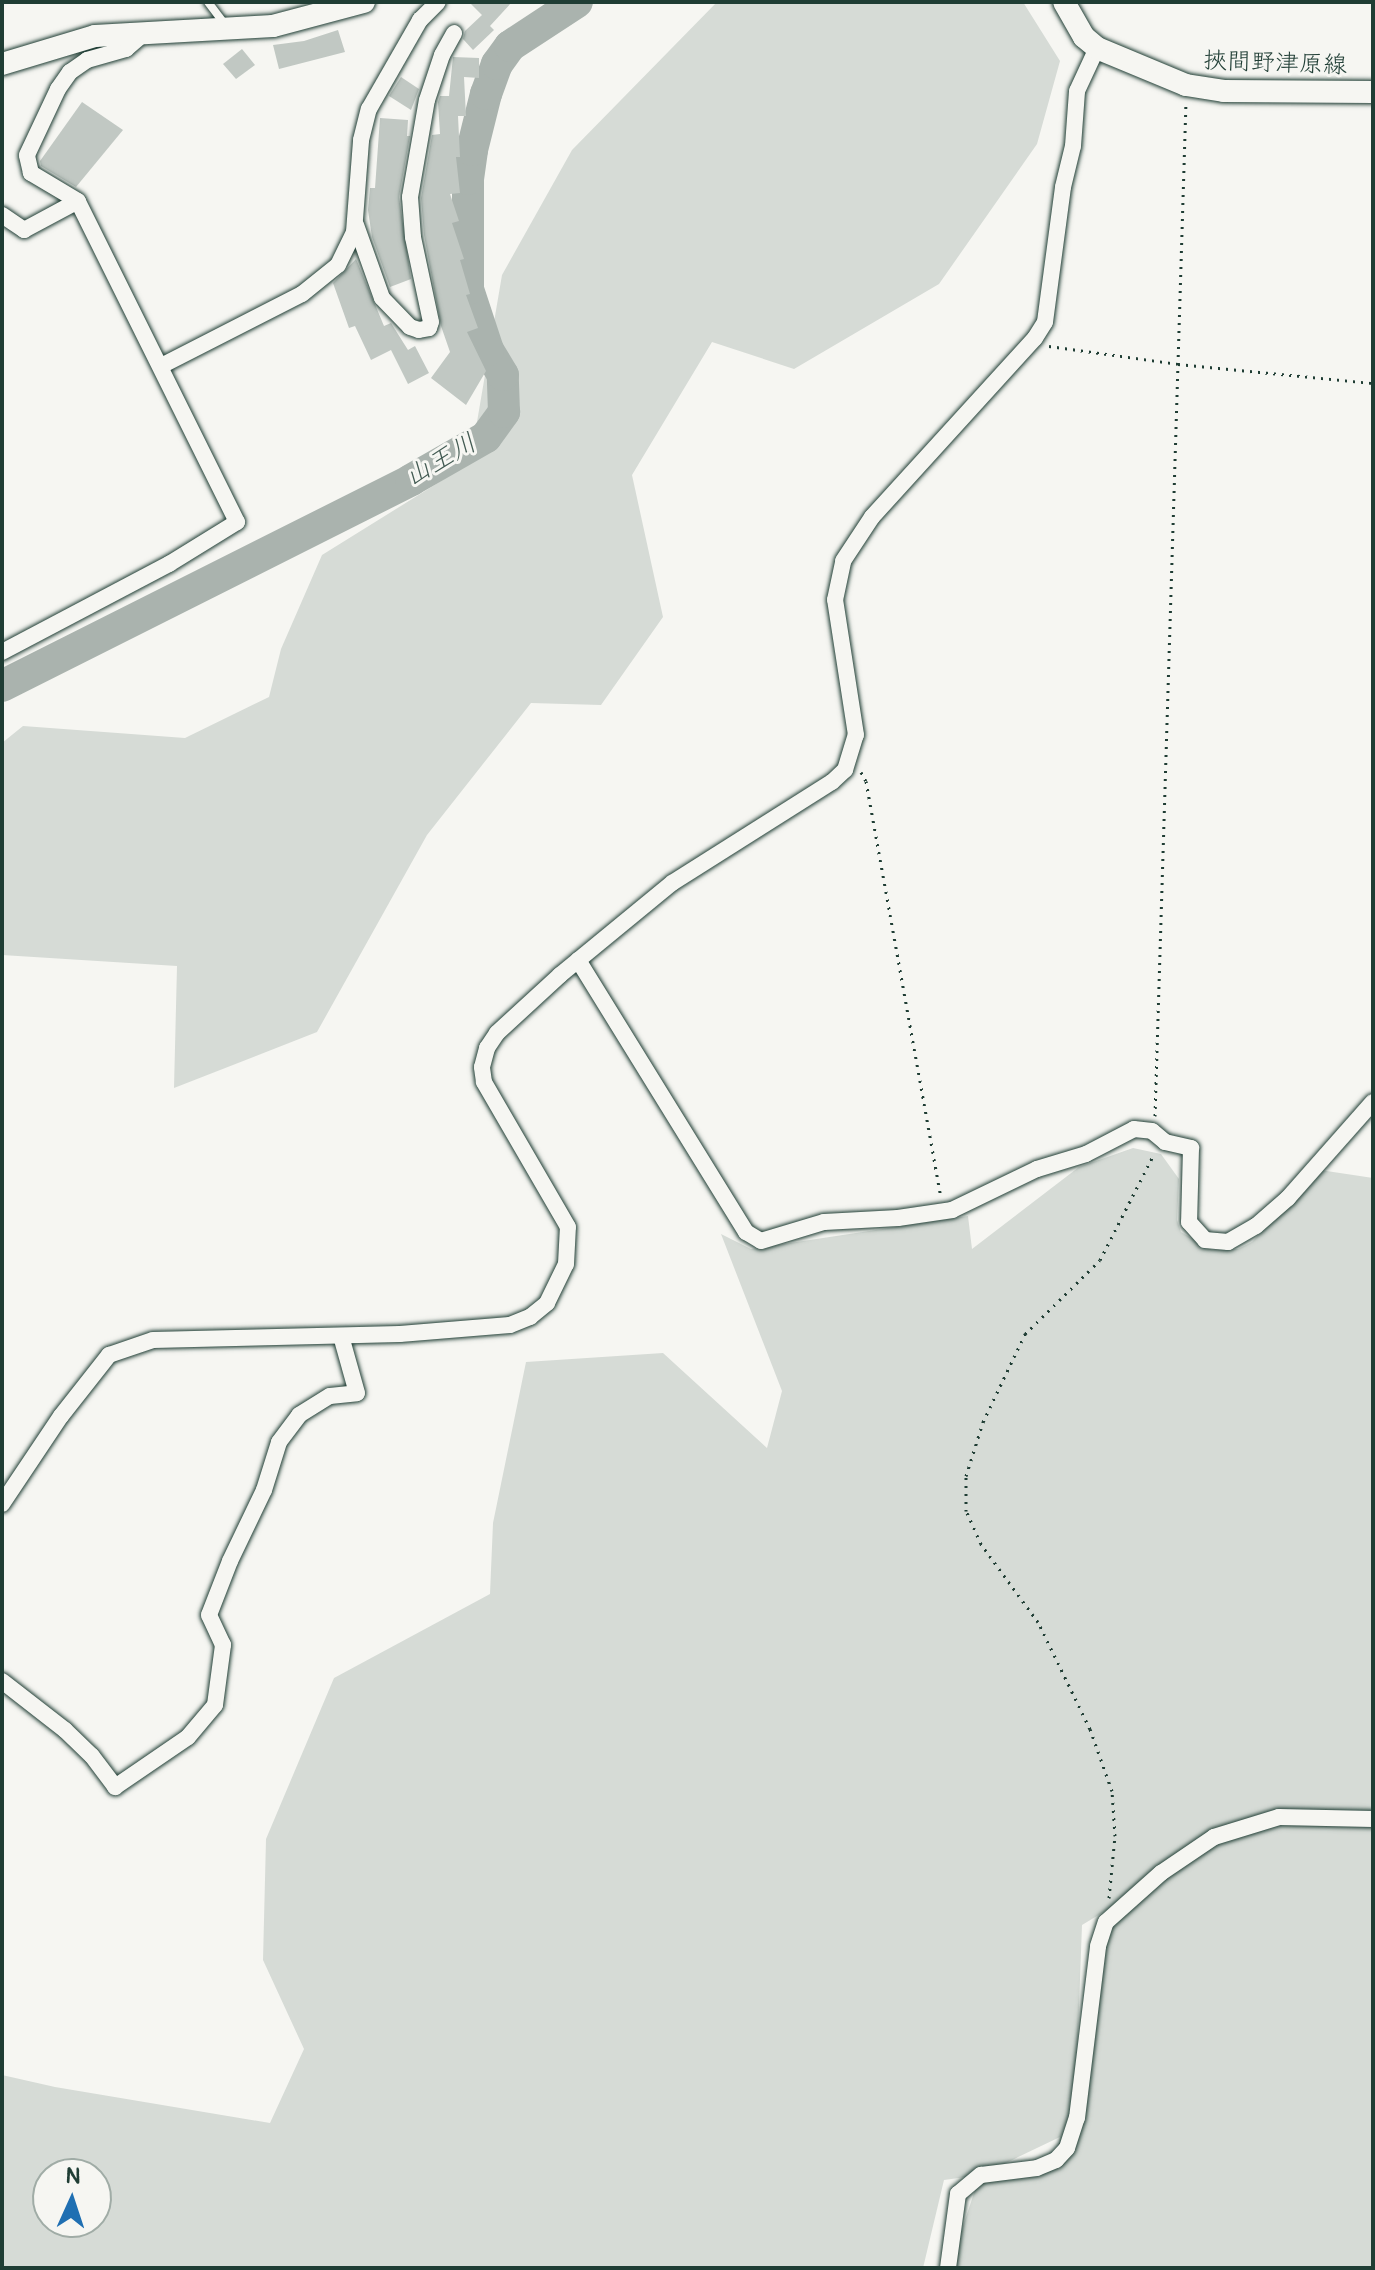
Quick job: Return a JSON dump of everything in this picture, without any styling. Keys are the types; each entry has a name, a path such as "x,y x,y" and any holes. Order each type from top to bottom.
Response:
{"main road":[{"path":"2,64 95,36 147,31 230,30 310,10 364,2"},
{"name":"挾間野津原線","path":"1064,2 1084,37 1097,48 1186,85 1236,92 1373,92"}],"street":[{"path":"161,366 312,287 344,257 356,223 361,140 369,109 420,20 438,2"},
{"path":"2,652 169,564 237,522 78,201 31,173 27,155 58,89 70,72 87,60 126,49 147,31"},
{"path":"356,223 371,274 382,298 410,327 419,330 429,328 431,322 413,237 410,197 429,91 454,33"},
{"path":"2,1504 61,1416 109,1355 153,1340 341,1336 510,1325 539,1311 554,1292 569,1252 568,1227 488,1089 482,1067 487,1048 497,1033 578,960 684,874 832,782 849,763 856,735 835,600 843,561 872,517 1045,322 1063,187 1073,146 1077,91 1097,48"},
{"path":"2,215 24,230 78,201"},
{"path":"578,960 754,1240 761,1241 824,1222 944,1212 962,1207 1037,1169 1086,1154 1127,1130 1191,1148 1189,1222 1205,1240 1223,1243 1256,1226 1288,1198 1373,1102"},
{"path":"2,1681 65,1730 92,1756 115,1787 188,1737 215,1705 223,1645 209,1615 230,1561 264,1490 279,1442 299,1415 330,1396 357,1393 341,1336"},
{"path":"948,2268 958,2194 981,2175 1037,2168 1056,2160 1067,2148 1077,2118 1098,1946 1106,1922 1161,1873 1214,1837 1279,1817 1373,1819"}],"lane":[{"path":"208,2 230,30"}],"path":[{"path":"1106,1922 1115,1836 1112,1791 1090,1729 1038,1622 981,1544 966,1511 966,1476 983,1422 1025,1334 1100,1260 1160,1137 1186,85"},
{"path":"1029,343 1178,364 1373,383"},
{"path":"849,763 862,773 866,781 944,1212"}],"shaded area":[{"path":"717,2 1023,2 1060,61 1037,144 939,284 794,369 712,342 632,475 663,617 601,705 531,703 427,835 317,1032 174,1088 177,966 2,955 2,743 23,726 185,738 269,697 281,649 322,555 470,463 502,275 572,150"},
{"path":"1133,1148 1161,1154 1179,1179 1177,1220 1181,1232 1212,1250 1238,1249 1252,1242 1320,1170 1373,1178 1373,2268 949,2268 980,2175 944,2180 923,2268 2,2268 2,2075 55,2087 270,2123 304,2049 263,1960 266,1839 334,1678 490,1594 493,1523 526,1362 663,1353 767,1448 782,1391 721,1234 751,1249 968,1216 972,1249 1079,1167","holes":["1140,1890 1106,1922 1077,2061 1082,1925","1060,2137 1056,2161 985,2173"]}],"building":[{"path":"469,2 512,2 490,26 494,30 473,50 463,39 465,31 482,15"},
{"path":"338,30 345,52 279,69 273,45 304,41"},
{"path":"242,49 255,65 236,79 223,64"},
{"path":"453,57 479,58 479,78 464,77 466,116 458,116 460,157 456,157 460,193 450,194 459,221 452,223 464,259 460,260 470,294 466,295 478,328 467,332 486,371 466,405 431,378 450,352 441,326 424,235 421,198 432,135 440,134 438,102 440,96 449,96"},
{"path":"401,77 419,89 411,110 389,96"},
{"path":"82,102 123,130 76,187 41,166 40,161"},
{"path":"380,118 408,120 407,136 410,136 399,197 411,279 390,287 372,237 368,210 370,188 375,188"},
{"path":"356,259 384,326 391,323 408,350 415,346 429,373 408,384 391,350 371,360 355,326 349,328 333,283"}],"waterway":[{"name":"山王川","path":"2,686 411,480 486,437 504,412 503,375 488,350 468,289 468,179 472,150 497,64 510,46 577,2"}]}
